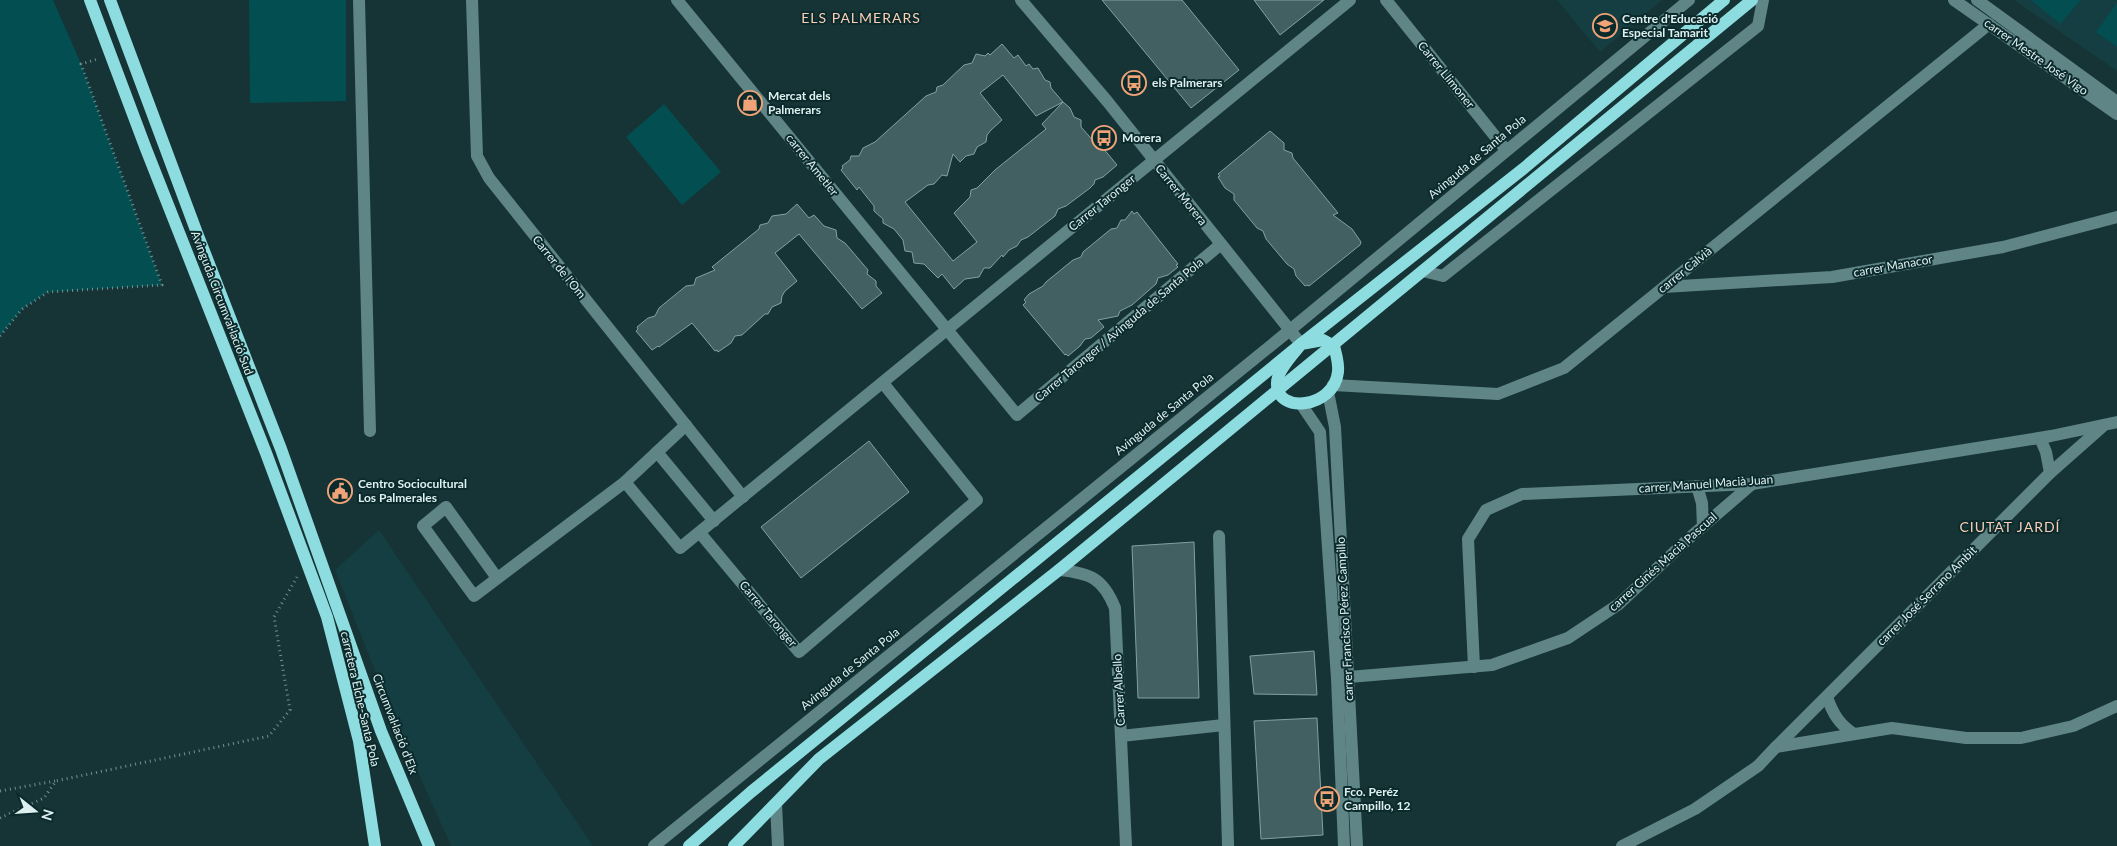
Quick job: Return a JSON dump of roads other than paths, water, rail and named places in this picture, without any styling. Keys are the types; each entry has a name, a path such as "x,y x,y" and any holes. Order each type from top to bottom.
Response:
{"main road":[{"name":"Avinguda Circumval·lació Sud","path":"90,0 307,562 333,614"},
{"name":"Avinguda Circumval·lació Sud","path":"110,0 197,233 281,449 333,614"},
{"path":"689,846 759,786 1301,344 1522,169 1724,0"},
{"path":"734,846 819,759 1059,570 1278,392 1752,0"},
{"path":"1323,340 1334,346 1339,364 1338,374 1331,388 1322,398 1313,403 1302,404 1287,400 1278,392 1276,382 1279,375 1301,344 1323,340"},
{"name":"carretera Elche-Santa Pola","path":"333,614 358,741 375,846"},
{"name":"Circumval·lació d'Elx","path":"333,614 429,846"}],"street":[{"path":"359,0 370,431"},
{"name":"Carrer de l'Om","path":"472,0 477,156 489,178 743,497"},
{"name":"carrer Ametler","path":"677,0 946,330"},
{"name":"Carrer Taronger","path":"883,382 976,500 799,652 700,532 946,330 1350,0"},
{"name":"Carrer Llimoner","path":"1386,0 1506,150"},
{"name":"Avinguda de Santa Pola","path":"654,846 1290,330 1689,0"},
{"path":"1423,271 1443,276 1758,26 1763,0"},
{"name":"carrer Mestre José Vigo","path":"1954,0 2117,114"},
{"name":"carrer Mestre José Vigo","path":"1977,0 2117,102"},
{"name":"Carrer Morera","path":"1029,3 1153,161 1301,344"},
{"name":"carrer Calvià","path":"1331,388 1498,394 1564,368 1989,24"},
{"name":"carrer Manacor","path":"1664,287 1832,277 2003,247 2117,217"},
{"name":"Carrer Taronger / Avinguda de Santa Pola","path":"946,330 1017,415 1221,244"},
{"name":"carrer Francisco Pérez Campillo","path":"1331,388 1335,427 1343,678 1344,846"},
{"name":"carrer Francisco Pérez Campillo","path":"1302,404 1320,432 1357,846"},
{"name":"carrer Manuel Macià Juan","path":"1474,667 1468,539 1486,510 1522,494 1752,484 2040,438 2102,427 2117,422"},
{"path":"497,578 446,507 423,526 474,596 624,482 686,425"},
{"name":"carrer José Serrano Ambit","path":"1622,846 1695,809 1758,766 2050,473 2102,427"},
{"path":"2040,438 2046,452 2050,473"},
{"path":"657,452 714,521"},
{"path":"624,482 680,548 700,532"},
{"name":"carrer Ginés Macià Pascual","path":"1343,678 1492,665 1568,638 1619,604 1703,526 1752,484"},
{"path":"1697,486 1702,503 1703,526"},
{"path":"1219,536 1228,845"},
{"name":"Carrer Albello","path":"1059,570 1076,572 1095,578 1108,591 1115,608 1126,846"},
{"path":"1827,697 1834,714 1843,726 1854,734"},
{"path":"1776,748 1892,728 1966,738 2021,738 2073,726 2117,706"},
{"path":"1121,736 1224,725"},
{"path":"776,804 778,846"}],"place":[{"name":"Centre d'Educació Especial Tamarit","path":"1605,26"},
{"name":"els Palmerars","path":"1134,83"},
{"name":"Mercat dels Palmerars","path":"750,103"},
{"name":"Morera","path":"1104,138"},
{"name":"Centro Sociocultural Los Palmerales","path":"340,491"},
{"name":"Fco. Peréz Campillo, 12","path":"1327,799"}],"district":[{"name":"ELS PALMERARS","path":"861,18"},
{"name":"CIUTAT JARDÍ","path":"2010,527"}]}
